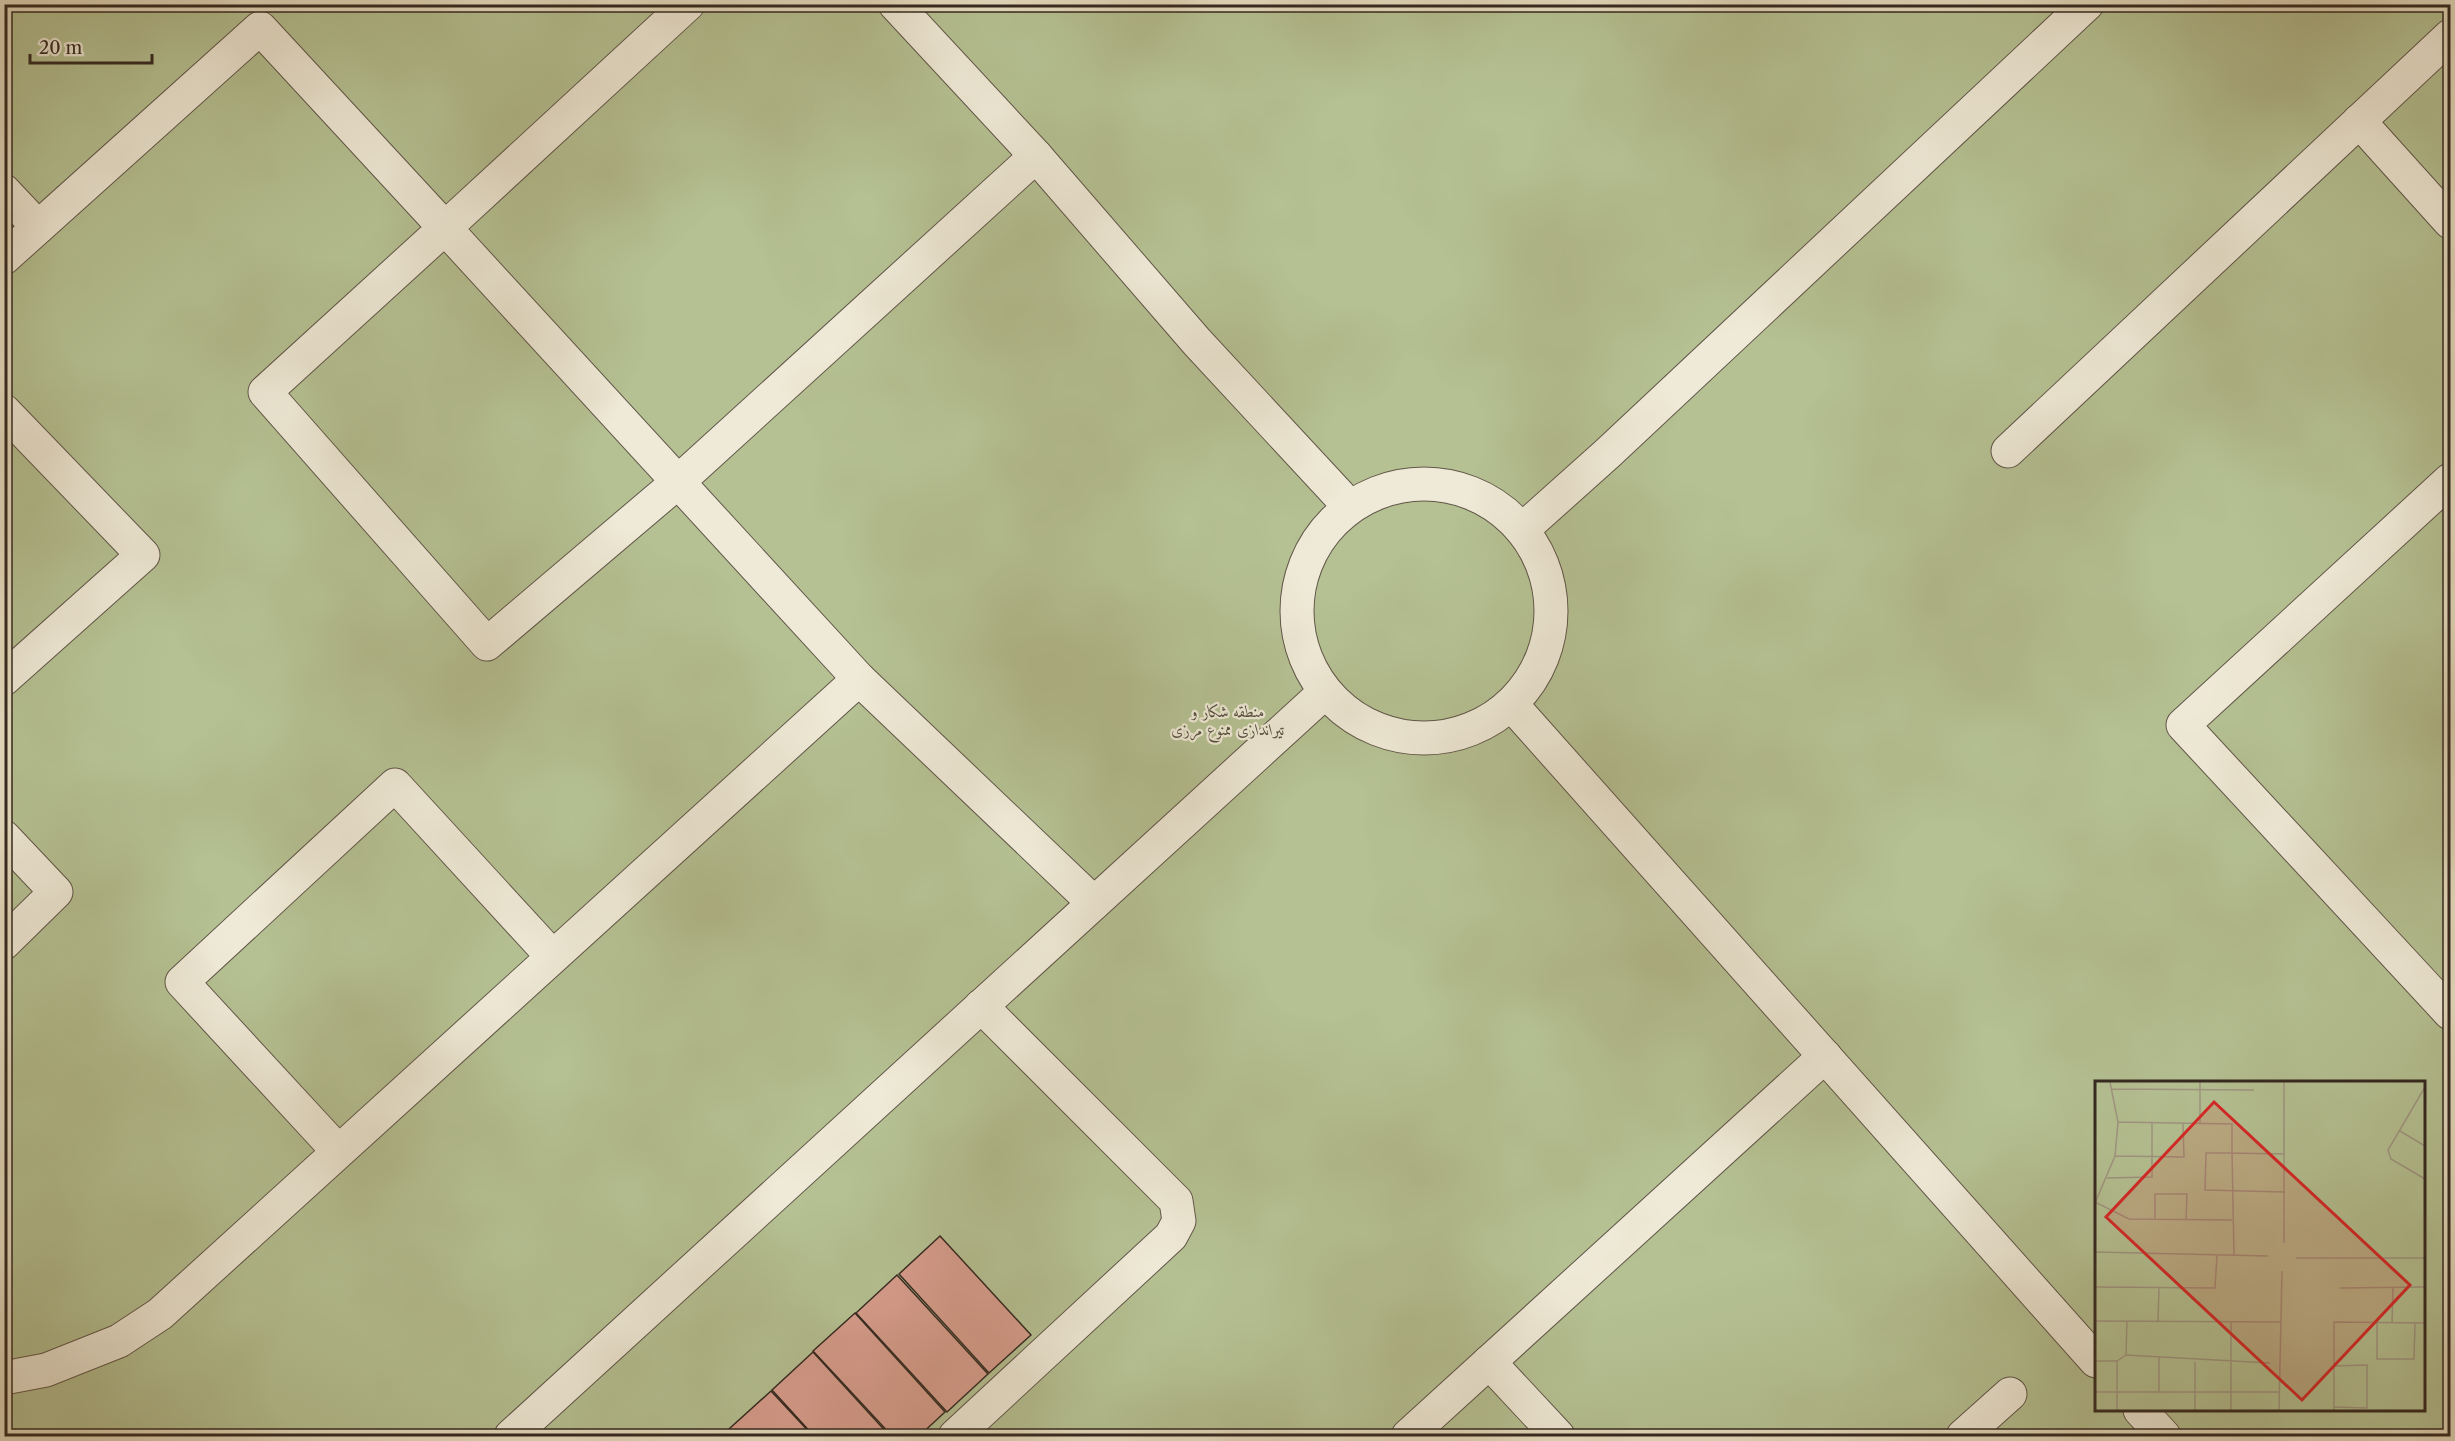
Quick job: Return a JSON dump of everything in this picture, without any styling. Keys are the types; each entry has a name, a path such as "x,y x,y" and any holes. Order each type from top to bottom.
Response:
{"street":[{"path":"688,4 265,392 488,644 679,481 1036,156"},
{"path":"895,4 1036,156 1197,342 1350,507"},
{"path":"1522,530 2087,4"},
{"path":"4,258 260,28 859,679 1094,903"},
{"path":"2008,451 2451,36"},
{"path":"2359,121 2451,222"},
{"path":"4,191 38,227"},
{"path":"4,411 143,555 4,679"},
{"path":"2451,480 2182,725 2451,1013"},
{"path":"1427,483 1467,490 1502,509 1522,530 1530,538 1547,574 1553,614 1547,647 1534,679 1512,705 1467,732 1415,740 1364,726 1324,693 1304,657 1296,615 1301,574 1320,537 1350,507 1388,489 1427,483"},
{"path":"4,1378 46,1370 118,1341 160,1314 859,679"},
{"path":"511,1437 1324,693"},
{"path":"1512,705 2095,1359"},
{"path":"338,1151 182,982 395,785 552,956"},
{"path":"4,837 56,892 4,943"},
{"path":"955,1437 1171,1236 1179,1221 1176,1200 981,1006"},
{"path":"1408,1437 1826,1056"},
{"path":"1489,1362 1558,1437"},
{"path":"1963,1437 2010,1394"},
{"path":"2141,1411 2164,1437"}],"green space":[{"name":"منطقه شکار و تیراندازی ممنوع مرزی","path":"5,5 2450,5 2450,1436 5,1436"}],"building":[{"path":"940,1236 1031,1335 989,1373 899,1274"},
{"path":"897,1275 988,1374 947,1412 856,1313"},
{"path":"855,1313 945,1412 919,1436 892,1436 813,1351"},
{"path":"813,1352 890,1436 814,1436 772,1390"},
{"path":"771,1391 813,1436 737,1436 729,1429"}]}
